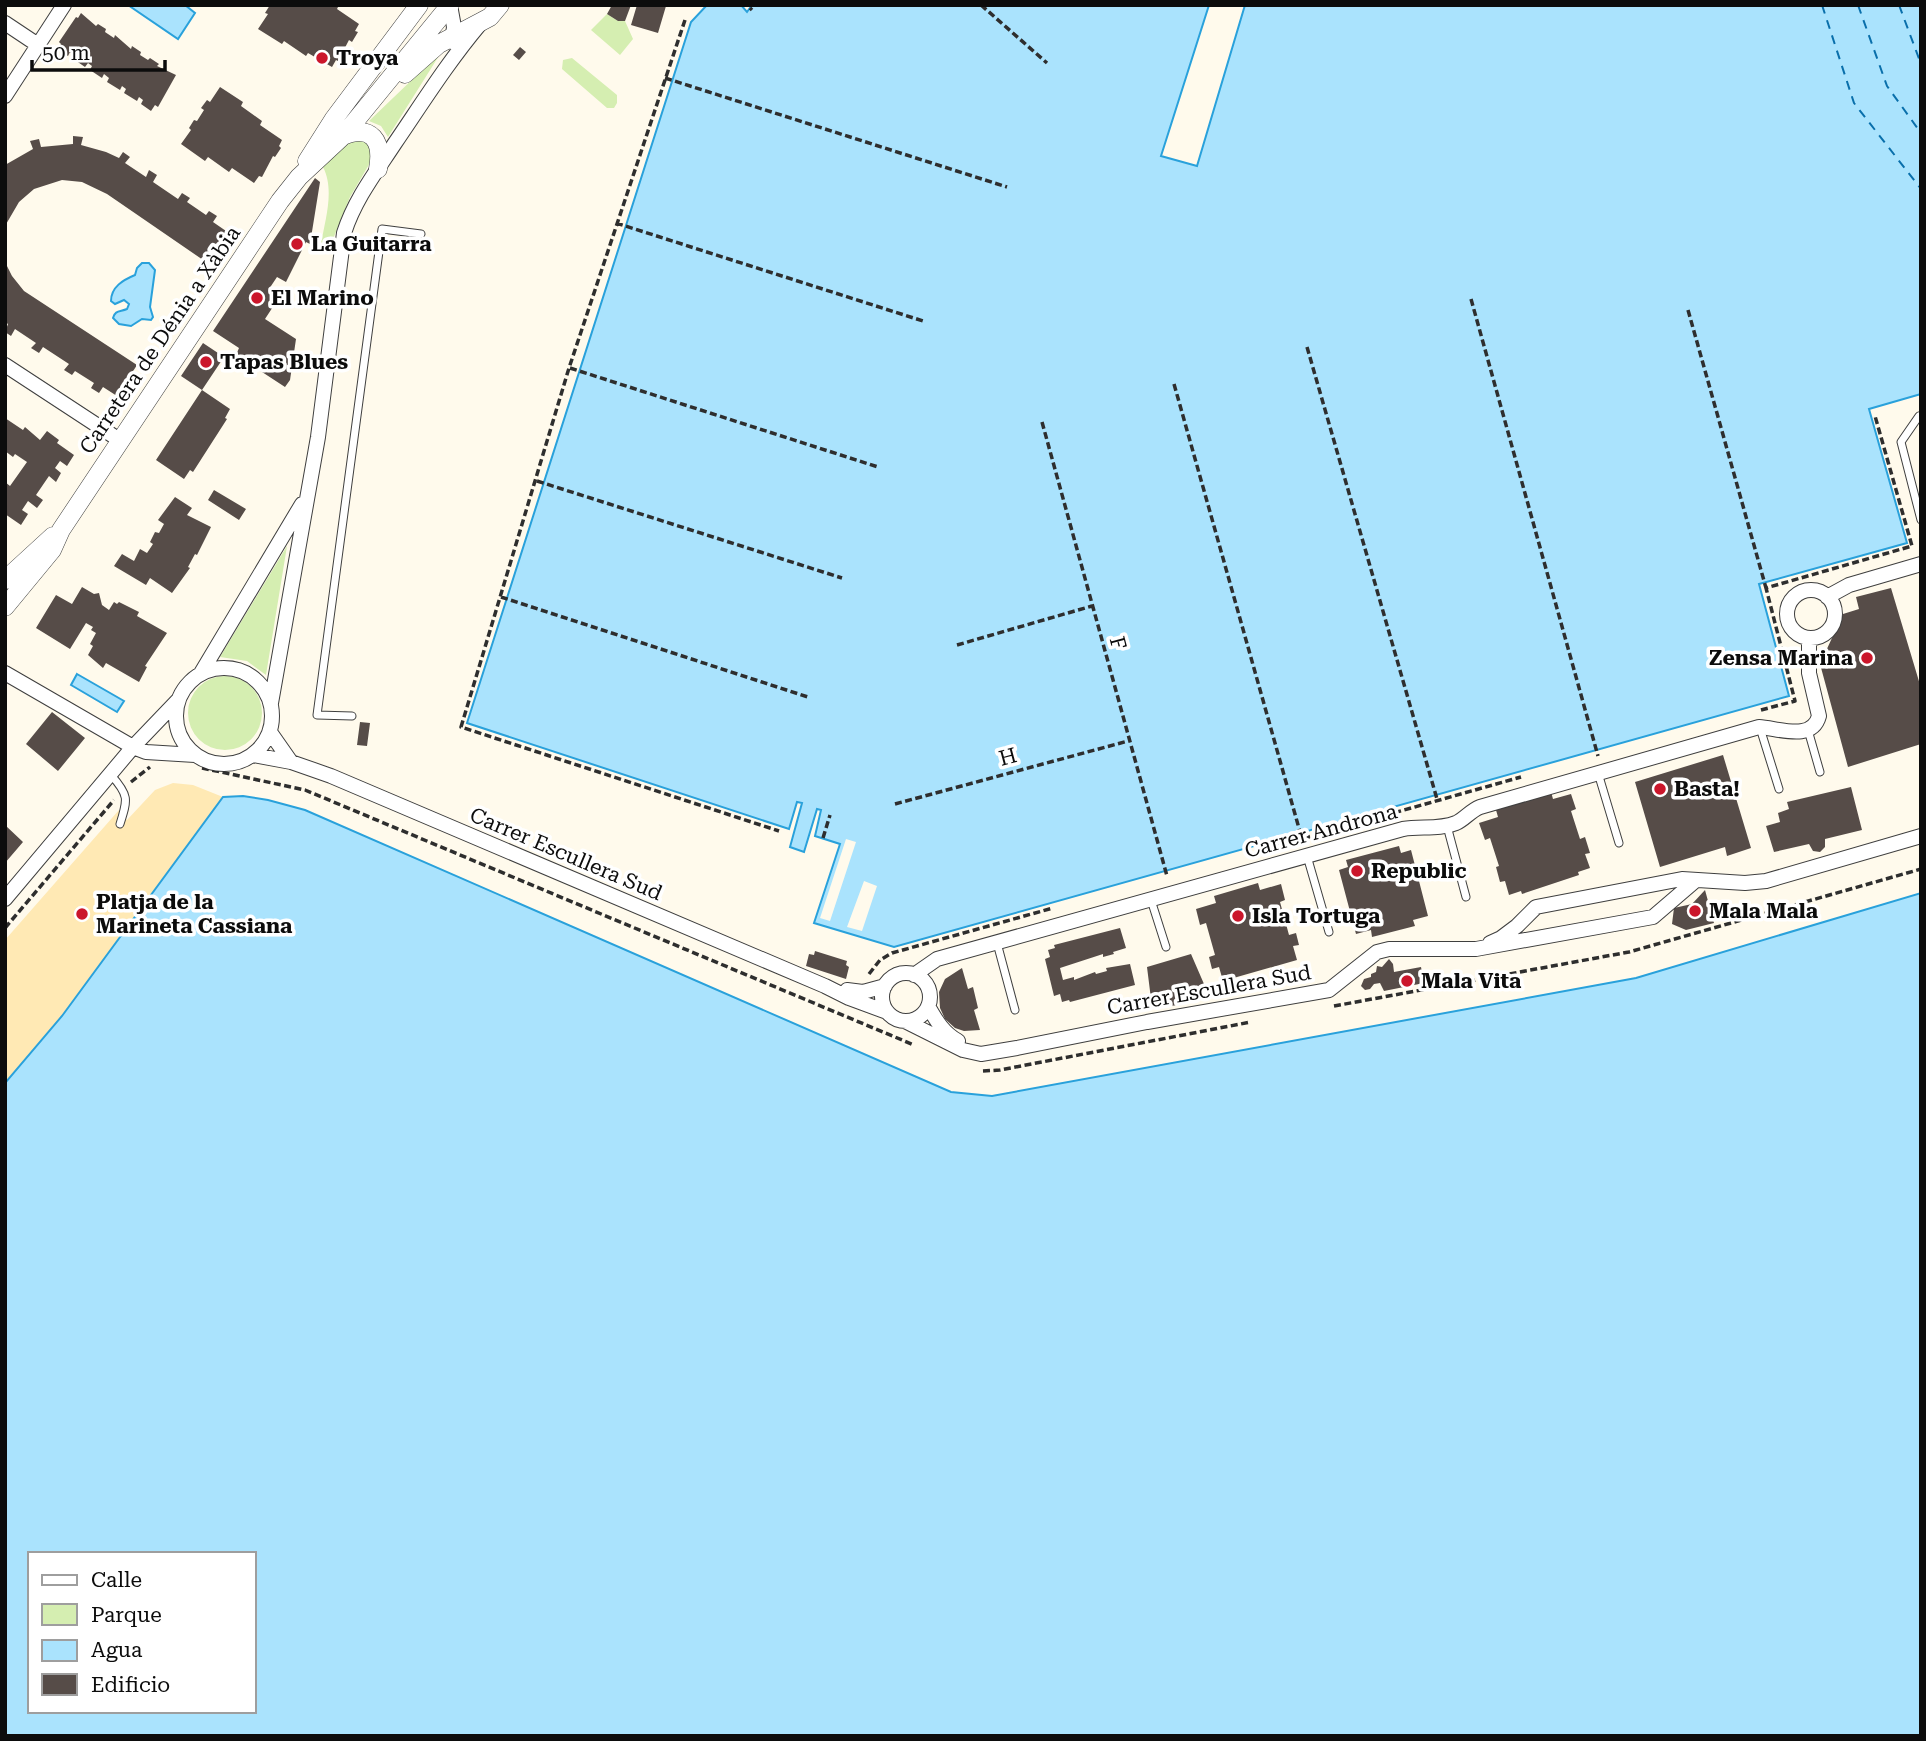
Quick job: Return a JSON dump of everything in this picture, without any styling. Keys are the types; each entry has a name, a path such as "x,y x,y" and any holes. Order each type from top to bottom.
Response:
{"street":[{"path":"5,96 65,5"},
{"name":"Carretera de Dénia a Xàbia","path":"5,607 52,550 61,530 280,201 299,177 332,120 419,5"},
{"path":"450,5 462,18 484,20"},
{"path":"447,64 454,35 450,5"},
{"name":"Carretera de Dénia a Xàbia","path":"299,177 343,136 450,5"},
{"path":"343,136 424,56 454,35 484,20 500,5"},
{"path":"271,704 318,437 344,233 354,208 447,64 484,20"},
{"path":"5,23 38,45"},
{"path":"343,136 354,131 365,132 375,138 381,153 378,169"},
{"path":"5,365 121,441"},
{"path":"201,673 230,667 244,671 256,679 265,690 273,718 263,745 253,755 230,764 206,761 195,755 184,743 178,729 176,714 179,699 184,688 201,673 306,497"},
{"name":"Carretera de Dénia a Xàbia","path":"5,580 61,530"},
{"path":"1827,597 1849,585 1921,564"},
{"path":"1807,591 1821,592 1835,609 1833,624 1823,635 1809,638 1795,632 1788,611 1794,598 1807,591"},
{"path":"1808,730 1817,722 1819,716 1809,673 1809,638"},
{"path":"5,673 133,747 146,752 195,755"},
{"path":"5,899 133,747 179,699"},
{"name":"Carrer Androna","path":"914,975 937,959 1403,828 1447,826 1480,807 1759,727 1790,732 1808,730"},
{"path":"270,732 291,762"},
{"name":"Carrer Escullera Sud","path":"253,755 291,762 331,776 887,1012"},
{"name":"Carrer Escullera Sud","path":"1476,949 1501,938 1536,908 1682,879 1745,883 1766,881 1921,836"},
{"name":"Carrer Escullera Sud","path":"981,1054 1314,994 1329,990 1377,952 1389,949 1476,949 1653,917 1695,881"},
{"path":"1656,885 1662,893 1663,908"},
{"path":"907,974 920,979 928,991 928,1006 939,1025 949,1036 981,1054 964,1050 892,1017 882,999 885,986 894,976 907,974"},
{"name":"Carrer Escullera Sud","path":"825,986 863,992 885,986"},
{"path":"905,1021 919,1017 928,1006"}],"lane":[{"path":"352,716 317,715 382,229 421,234"},
{"path":"1920,416 1901,442 1921,520"},
{"path":"1759,727 1779,789"},
{"path":"1808,730 1820,772"},
{"path":"1598,772 1619,843"},
{"path":"111,775 124,789 127,803 120,824"},
{"path":"1447,826 1466,897"},
{"path":"1306,856 1329,932"},
{"path":"1151,900 1166,947"},
{"path":"997,943 1016,1010"}],"path":[{"path":"981,5 1046,64"},
{"path":"685,20 569,368 461,727 779,831"},
{"path":"665,78 1007,187"},
{"path":"616,223 923,321"},
{"path":"1471,299 1598,756"},
{"path":"1688,310 1795,701 1755,712"},
{"path":"1307,347 1437,800"},
{"path":"569,368 877,467"},
{"path":"1174,384 1302,839"},
{"path":"1766,588 1912,546 1875,416"},
{"name":"F","path":"1042,422 1128,741 1167,874"},
{"path":"537,481 842,578"},
{"path":"500,597 808,697"},
{"path":"957,645 1092,606"},
{"name":"H","path":"895,804 1128,741"},
{"path":"5,928 124,789 150,767"},
{"path":"1262,850 1531,774"},
{"path":"823,838 830,815"},
{"path":"866,976 880,960 891,953 1062,906"}],"green space":[{"path":"607,14 618,21 625,21 633,39 620,55 591,30"},
{"path":"442,51 388,137 381,126 369,121"},
{"path":"572,58 617,95 614,108 607,108 562,69 563,60"},
{"path":"354,136 364,137 374,156 350,197 333,239 321,244 329,195 323,167"},
{"path":"287,546 266,675 247,661 220,657"},
{"path":"225,676 239,679 251,687 259,699 262,713 259,727 251,739 239,747 225,750 211,747 199,739 191,727 188,713 191,699 199,687 211,679"}],"sand":[{"name":"Platja de la Marineta Cassiana","path":"173,783 193,785 223,797 62,1016 5,1083 5,940 119,810 127,820 155,790"}],"water":[{"path":"128,5 185,5 195,13 178,39"},
{"path":"707,5 741,5 747,12 752,5 1209,5 1161,156 1197,166 1245,5 1921,5 1921,394 1869,409 1907,543 1759,584 1789,696 894,947 814,923 840,844 815,836 821,810 817,809 804,852 790,847 802,803 797,802 789,829 467,723 691,22"},
{"path":"142,263 149,263 155,270 150,307 153,317 151,320 142,319 131,326 119,324 113,318 114,315 127,309 129,304 124,300 115,304 111,301 113,292 122,282 135,275"},
{"path":"77,674 124,701 117,712 71,685"},
{"path":"243,796 305,810 951,1092 992,1096 1636,978 1921,893 1921,1736 5,1736 5,1083 62,1016 223,797"}],"pier":[{"path":"846,839 856,842 830,921 820,918"},
{"path":"864,881 877,886 862,931 847,927"}],"building":[{"path":"270,5 339,5 337,9 359,24 355,31 358,32 352,42 349,40 332,67 308,53 306,56 284,41 282,44 258,29 268,14 265,13"},
{"path":"612,5 631,5 625,21 618,21 607,14"},
{"path":"637,5 666,6 658,33 631,25"},
{"path":"81,13 96,26 98,24 106,29 105,32 114,38 115,35 131,49 132,46 141,52 140,55 148,60 150,58 159,64 157,66 176,75 158,107 155,105 151,111 141,104 143,100 139,97 137,101 124,93 126,89 122,86 120,90 107,82 109,78 104,74 102,78 90,70 92,66 88,63 85,67 72,58 74,55 70,52 68,56 58,49 61,44 59,42"},
{"path":"520,47 526,52 519,60 513,55"},
{"path":"220,87 243,102 241,106 262,121 260,125 282,140 279,146 281,148 275,157 273,156 262,177 259,176 254,183 232,168 229,172 208,157 205,161 181,144 191,130 189,128 194,120 197,121 204,110 201,108 207,100 210,102"},
{"path":"73,136 83,137 81,145 119,158 123,152 130,157 125,163 146,177 149,170 157,175 153,182 178,199 182,193 190,198 187,202 206,215 209,211 217,216 213,222 226,231 206,262 107,194 82,182 62,180 34,189 19,202 5,226 5,165 33,149 30,141 39,139 41,147 73,144"},
{"path":"315,178 320,182 310,244 306,242 286,282 277,277 269,289 280,296 265,319 296,339 290,380 285,387 236,355 239,348 213,331"},
{"path":"5,262 24,291 137,365 117,396 103,387 99,393 91,388 94,383 75,371 72,375 64,370 69,364 43,347 39,353 31,348 36,343 15,329 11,336 5,332 8,324 5,322"},
{"name":"Tapas Blues","path":"203,343 224,357 202,390 181,376"},
{"path":"202,390 230,409 225,418 227,419 193,472 190,470 184,479 156,460"},
{"path":"5,418 23,430 25,427 40,440 47,431 59,440 57,443 74,455 67,466 60,461 55,468 61,473 56,482 49,476 36,495 43,500 37,508 28,501 22,510 28,514 21,525 5,514 5,482 10,486 27,462 5,451"},
{"path":"214,490 246,509 239,520 208,500"},
{"path":"175,497 192,508 187,515 211,527 188,567 190,568 172,593 150,578 146,585 114,566 122,554 134,561 140,549 147,553 153,544 150,542 155,532 159,533 164,524 158,520"},
{"path":"82,587 94,594 99,593 102,605 109,610 114,602 119,602 139,612 137,616 167,633 145,666 147,667 139,682 106,663 103,668 88,655 96,633 91,630 93,627 86,623 70,649 36,628 56,595 72,604"},
{"path":"1891,588 1921,688 1921,744 1848,767 1820,664 1843,614 1859,609 1856,597"},
{"path":"52,712 85,738 58,771 26,744"},
{"path":"360,722 370,723 367,746 357,745"},
{"path":"1723,755 1751,848 1727,856 1725,847 1660,867 1635,782"},
{"path":"1851,787 1862,830 1825,839 1825,847 1820,852 1813,851 1809,844 1774,852 1766,826 1780,822 1778,813 1789,809 1787,802"},
{"path":"1551,792 1553,799 1571,794 1576,809 1571,811 1580,839 1585,837 1590,853 1585,854 1590,868 1578,872 1579,875 1522,894 1521,891 1509,895 1505,881 1500,882 1496,867 1499,866 1490,838 1485,840 1479,823 1498,817 1496,810"},
{"path":"5,825 23,842 5,863"},
{"path":"1399,846 1401,853 1411,850 1428,916 1413,920 1415,926 1372,937 1371,930 1356,934 1339,870 1348,867 1346,860"},
{"path":"1258,883 1260,890 1281,884 1285,900 1280,902 1289,935 1296,933 1299,945 1293,946 1297,960 1223,981 1219,967 1212,969 1209,957 1215,955 1206,923 1200,925 1196,909 1216,903 1214,896"},
{"path":"1705,890 1714,923 1686,930 1672,924 1674,908 1692,904"},
{"path":"1120,928 1126,948 1113,952 1114,954 1103,957 1103,954 1060,968 1063,980 1074,977 1074,980 1095,972 1107,971 1106,968 1130,964 1135,985 1070,1002 1062,1002 1060,994 1054,996 1045,959 1050,957 1048,950 1055,948 1054,945"},
{"path":"815,951 847,961 846,965 849,967 846,979 806,966 809,954 814,955"},
{"path":"1191,954 1204,984 1200,985 1201,992 1192,995 1193,999 1181,1005 1168,1006 1166,1002 1157,1004 1155,997 1151,999 1147,967"},
{"path":"1389,959 1394,972 1421,967 1424,983 1384,991 1380,983 1365,990 1361,986 1364,979 1371,977 1377,966 1382,967"},
{"path":"962,968 968,989 973,987 978,1008 974,1010 980,1030 964,1031 955,1028 945,1019 940,1008 939,992 945,979"}],"ferry route":[{"path":"1822,5 1854,103 1921,189"},
{"path":"1858,5 1887,86 1921,133"},
{"path":"1899,5 1921,64"}],"place":[{"name":"Troya","path":"322,58"},
{"name":"La Guitarra","path":"297,244"},
{"name":"El Marino","path":"257,298"},
{"name":"Tapas Blues","path":"206,362"},
{"name":"Zensa Marina","path":"1867,658"},
{"name":"Basta!","path":"1660,789"},
{"name":"Republic","path":"1357,871"},
{"name":"Mala Mala","path":"1695,911"},
{"name":"Platja de la Marineta Cassiana","path":"82,914"},
{"name":"Isla Tortuga","path":"1238,916"},
{"name":"Mala Vita","path":"1407,981"}]}
